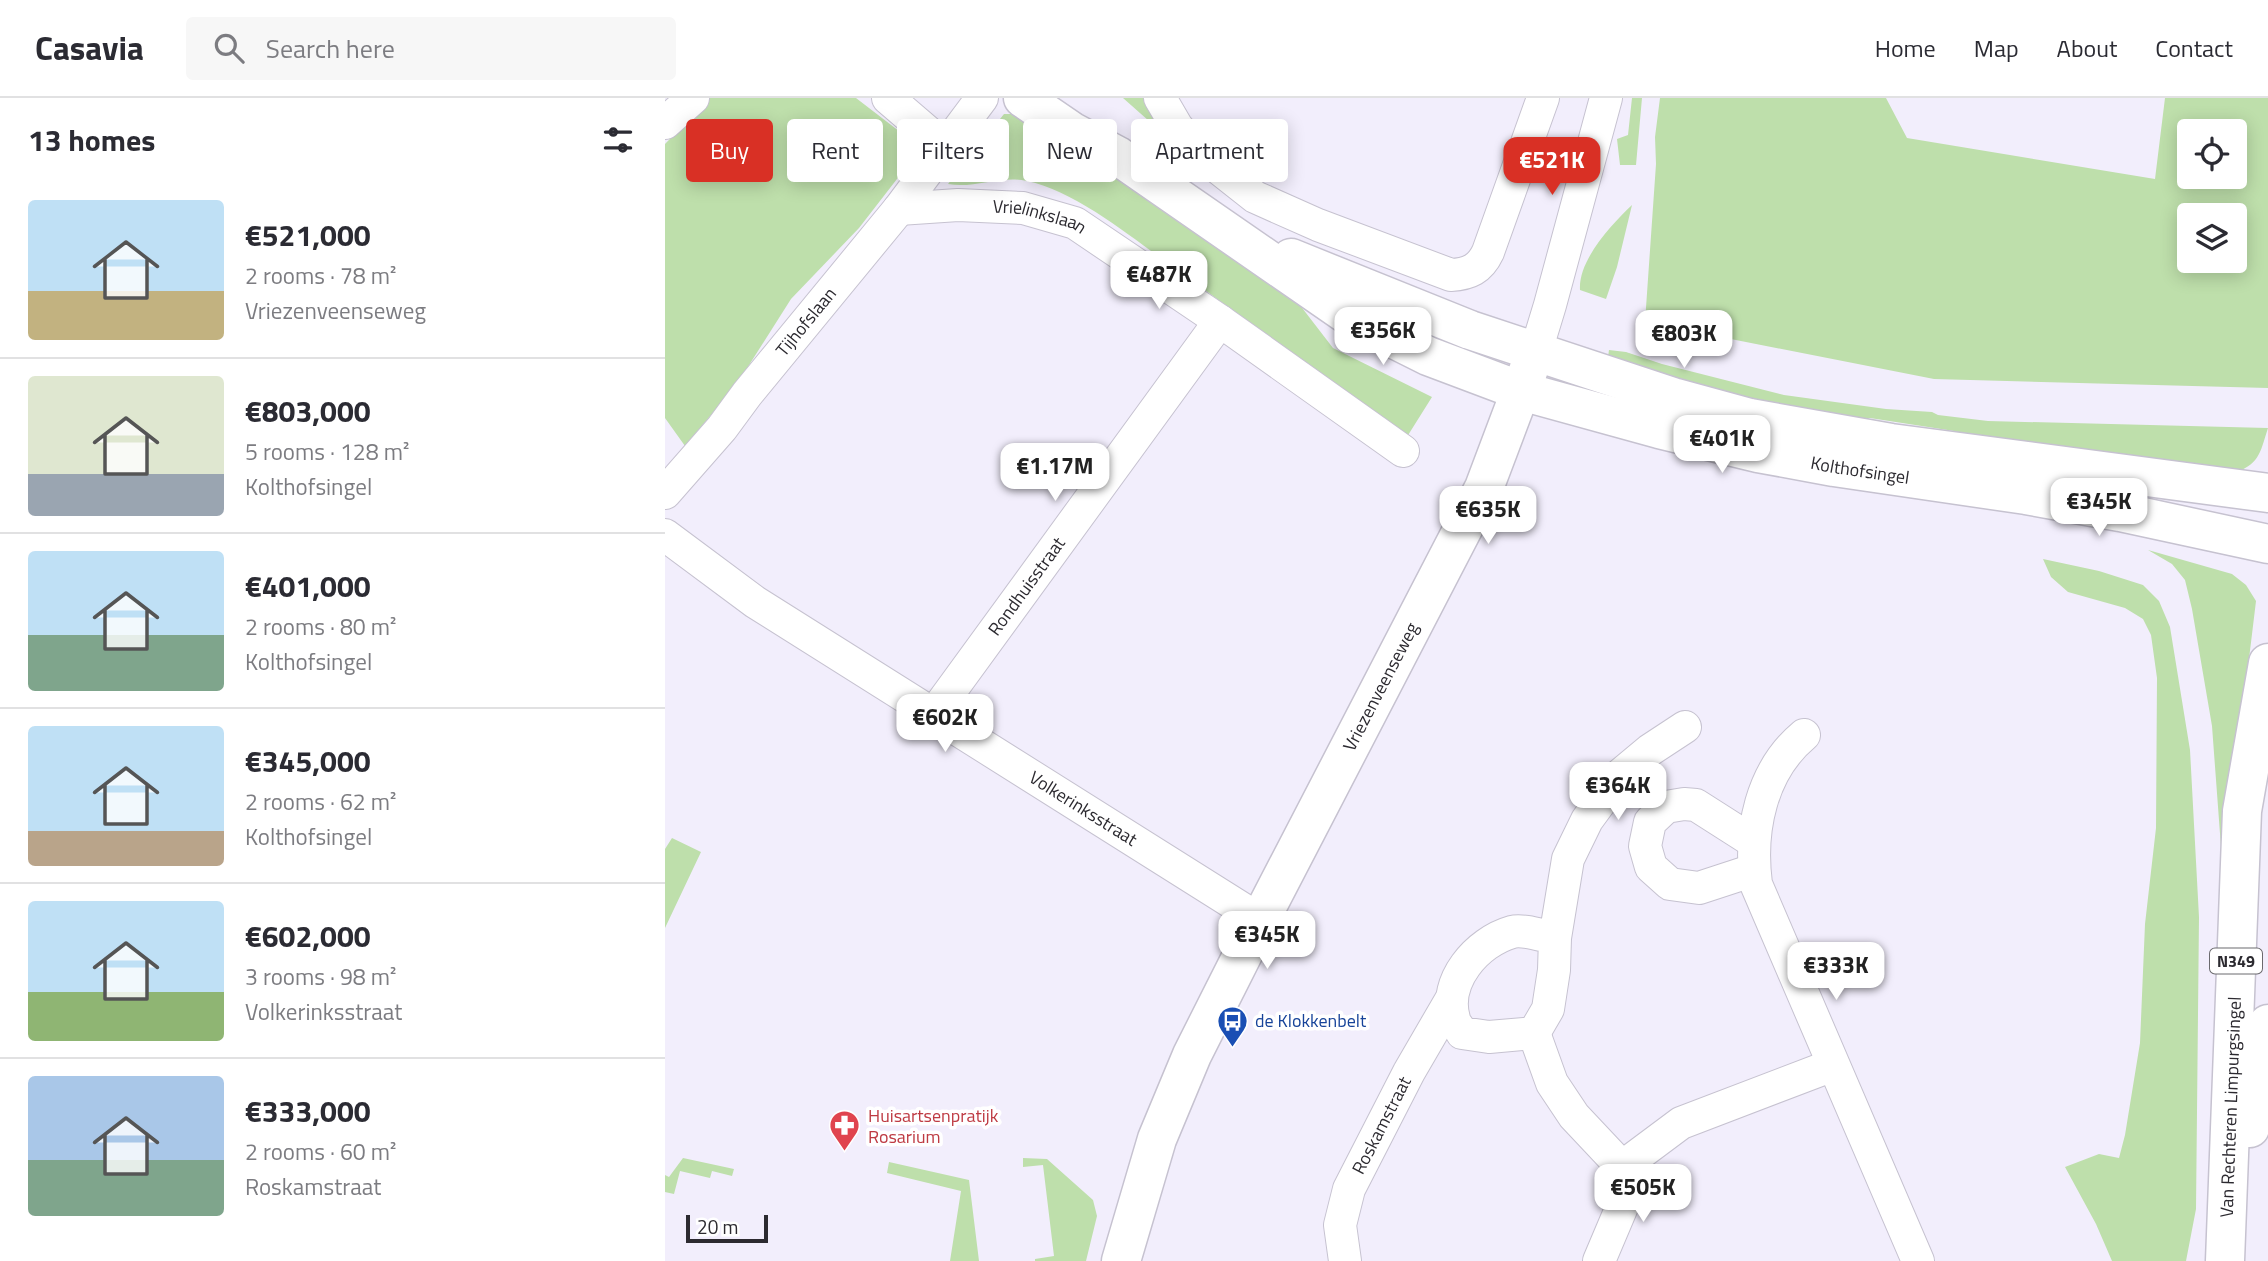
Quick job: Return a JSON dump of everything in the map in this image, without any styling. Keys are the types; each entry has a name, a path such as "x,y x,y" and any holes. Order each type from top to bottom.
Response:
{"main road":[{"name":"Kolthofsingel","path":"1023,98 1071,131 1118,156 1352,318 1428,356 1521,391 1758,453 2026,495 2268,544"},
{"name":"Kolthofsingel","path":"1064,98 1118,156"},
{"name":"Kolthofsingel","path":"1242,242 1311,265 1470,330 1673,397 1750,418 1891,443 2268,493"},
{"name":"Vriezenveenseweg","path":"1122,1261 1141,1188 1161,1129 1192,1055 1484,488 1536,351"},
{"name":"Van Rechteren Limpurgsingel","path":"2226,1261 2242,811 2268,663"},
{"name":"Van Rechteren Limpurgsingel","path":"2226,1261 2268,1024"}],"street":[{"path":"665,123 693,98"},
{"path":"888,98 912,119"},
{"name":"Tijhofslaan","path":"966,119 982,98"},
{"path":"1160,98 1177,127 1198,152 1255,197 1318,225 1451,275 1467,274 1477,267 1488,252 1543,98"},
{"name":"Vriezenveenseweg","path":"1536,351 1606,98"},
{"name":"Tijhofslaan","path":"665,493 722,428 919,182"},
{"name":"Vrielinkslaan","path":"899,209 958,205 1023,208 1075,223 1220,321 1403,451"},
{"name":"Rondhuisstraat","path":"933,715 1220,321"},
{"name":"Volkerinksstraat","path":"665,535 755,602 1260,920"},
{"path":"1534,1033 1548,1009 1554,970 1555,937 1568,859 1587,820 1620,775 1650,750 1685,727"},
{"path":"1804,735 1791,746 1769,782 1756,823 1756,884 1918,1261"},
{"name":"Roskamstraat","path":"1345,1261 1340,1224 1349,1189 1409,1072 1452,998 1457,978 1479,948 1514,931 1555,937"},
{"path":"1452,998 1454,1021 1462,1033 1489,1037 1534,1033"},
{"path":"1534,1033 1552,1083 1574,1116 1622,1167 1623,1202 1599,1261"},
{"path":"1622,1167 1681,1122 1833,1065"}],"green space":[{"path":"710,98 856,98 897,130 897,179 859,228 791,299 737,384 685,446 665,418 665,144 686,123 686,182 773,182 773,119 689,119"},
{"path":"1123,98 1144,98 1153,119 1147,119"},
{"path":"1632,98 1642,98 1636,165 1620,165 1617,139 1628,135"},
{"path":"1660,98 1886,98 1907,138 2155,179 2165,98 2268,98 2268,388 1934,379 1645,322 1656,164 1655,137"},
{"path":"1024,107 1041,119 1023,119 1023,181 1009,180 1009,119 1000,119 1004,114 1017,114"},
{"path":"1117,173 1296,300 1333,348 1432,397 1405,440 1117,226 1081,203 1031,182 1117,182"},
{"path":"950,182 991,182 968,185 948,184"},
{"path":"1632,205 1606,299 1580,290 1584,267 1590,255 1606,232"},
{"path":"1609,350 1626,352 1662,364 1784,395 1886,409 1932,412 1988,421 2268,428 2257,458 2248,467 2231,475 1991,446 1954,431 1870,418 1853,424 1607,364"},
{"path":"2148,550 2232,574 2246,585 2256,601 2223,874 2212,726 2192,609 2185,580 2172,564"},
{"path":"2043,559 2099,571 2143,585 2159,601 2170,627 2190,750 2199,917 2196,1209 2186,1261 2112,1261 2096,1224 2065,1167 2099,1154 2119,1158 2125,1135 2140,1043 2145,924 2156,828 2157,678 2151,635 2143,619 2125,608 2068,592 2051,577"},
{"path":"672,838 701,852 665,928 665,849"},
{"path":"683,1158 734,1169 732,1176 712,1171 710,1178 680,1171 674,1194 665,1192 665,1175 669,1177"},
{"path":"1023,1158 1047,1159 1093,1200 1097,1216 1086,1261 1035,1261 1054,1256 1043,1165 1023,1167"},
{"path":"889,1162 969,1180 979,1261 950,1261 961,1191 887,1173"}],"place":[{"name":"de Klokkenbelt","path":"1232,1048"},
{"name":"Huisartsenpratijk Rosarium","path":"845,1153"}]}
